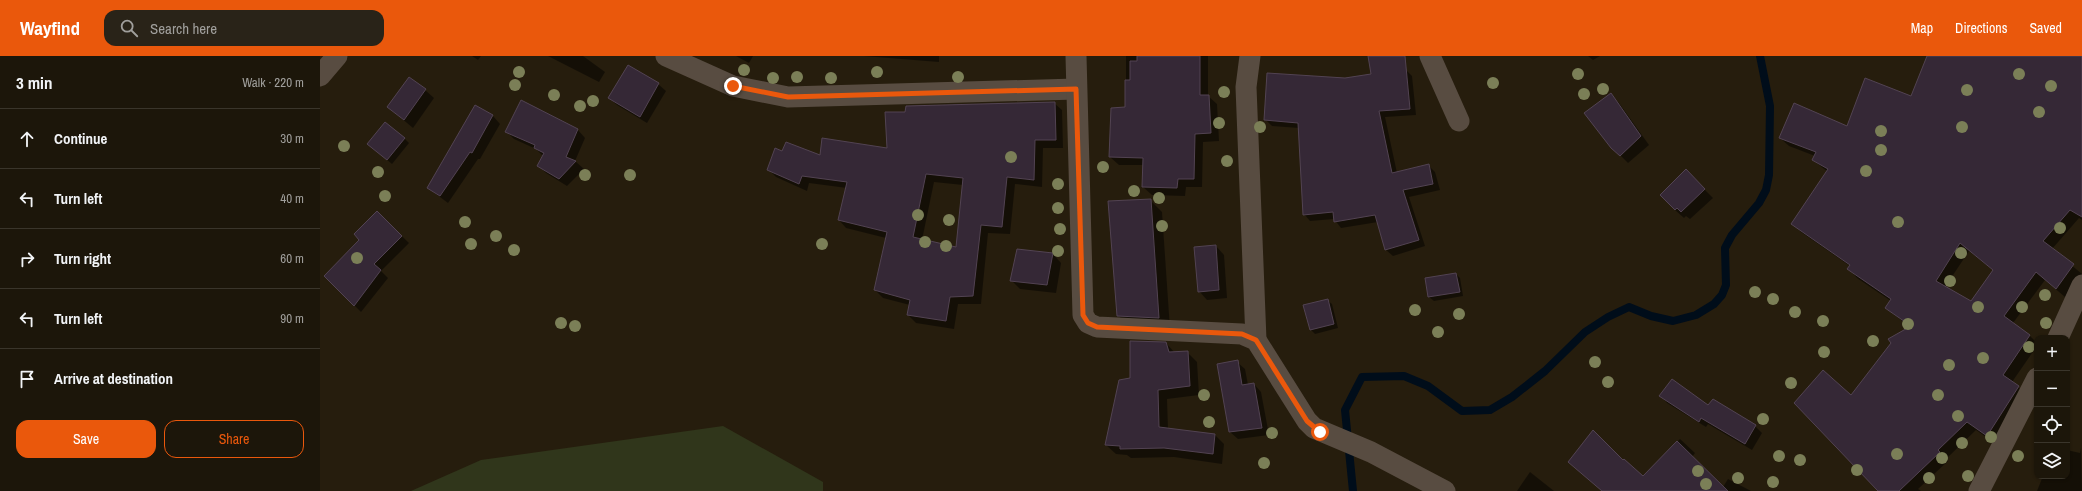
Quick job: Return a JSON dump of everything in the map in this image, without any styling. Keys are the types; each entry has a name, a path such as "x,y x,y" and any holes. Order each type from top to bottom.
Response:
{"street":[{"path":"320,76 337,56"},
{"path":"666,56 733,86 788,97 1076,89"},
{"path":"1076,56 1083,315 1088,323 1097,327 1242,334 1256,340"},
{"path":"1250,56 1246,87 1256,340 1307,421 1320,432 1371,452 1445,491"},
{"path":"1430,56 1459,121"},
{"path":"2059,335 2082,285"},
{"path":"1979,491 2034,384"}],"green space":[{"path":"723,426 823,482 823,491 411,491 481,460"}],"building":[{"path":"1137,56 1200,56 1200,95 1209,95 1211,133 1195,134 1194,179 1178,179 1177,188 1142,187 1143,158 1109,157 1111,108 1125,107 1125,80 1130,80 1130,61 1137,61"},
{"path":"1368,56 1405,56 1410,109 1379,111 1392,173 1429,164 1433,184 1403,190 1419,240 1385,250 1375,215 1334,222 1333,212 1303,215 1298,123 1264,120 1267,73 1345,78 1371,74"},
{"path":"1927,56 2082,56 2082,217 2070,210 2043,241 2074,264 2056,289 2036,272 2004,316 2030,335 2003,375 2019,386 1987,436 1967,422 1938,450 1940,452 1899,491 1878,491 1794,403 1823,370 1851,395 1891,343 1888,339 1911,326 1885,308 1891,299 1847,269 1850,265 1791,224 1828,169 1812,160 1816,152 1779,138 1794,103 1847,126 1865,78 1911,96","holes":["1960,243 1993,270 1971,301 1936,281"]},
{"path":"628,65 659,83 640,117 608,98"},
{"path":"409,77 426,89 404,120 387,107"},
{"path":"1611,93 1641,136 1620,156 1611,148 1584,113"},
{"path":"521,100 578,129 566,157 576,161 559,179 537,166 544,153 534,148 535,145 505,132"},
{"path":"1055,102 1056,140 1035,140 1034,180 1007,177 1002,227 981,225 973,296 950,297 946,321 907,315 910,300 874,290 887,232 838,220 847,182 802,176 799,184 767,170 775,148 782,151 786,142 820,155 822,138 887,148 885,112 905,112 906,106","holes":["926,174 963,178 956,247 913,237"]},
{"path":"475,105 493,115 472,153 470,152 440,196 427,188"},
{"path":"385,122 405,138 387,160 367,144"},
{"path":"1686,169 1705,189 1681,212 1677,208 1675,210 1660,195"},
{"path":"1151,199 1159,318 1117,316 1108,201"},
{"path":"377,211 402,236 374,264 381,270 354,306 324,276 359,240 354,234"},
{"path":"1216,245 1219,290 1198,292 1194,247"},
{"path":"1017,249 1053,253 1047,285 1010,281"},
{"path":"1456,273 1460,292 1428,297 1425,278"},
{"path":"1328,299 1334,324 1310,330 1303,305"},
{"path":"1130,341 1166,342 1169,352 1188,351 1190,386 1158,390 1159,427 1215,434 1213,454 1164,448 1120,449 1120,446 1105,445 1119,380 1130,378"},
{"path":"1238,360 1242,385 1254,383 1262,428 1229,432 1217,364"},
{"path":"1672,379 1708,405 1713,399 1756,425 1745,444 1701,418 1699,422 1659,396"},
{"path":"1593,430 1623,460 1624,459 1643,476 1677,441 1728,491 1602,491 1568,462"}],"waterway":[{"path":"1353,491 1345,410 1362,377 1404,376 1428,386 1462,411 1490,410 1512,397 1545,371 1585,332 1608,317 1629,307 1651,316 1673,321 1696,315 1714,304 1722,295 1726,285 1725,248 1732,235 1759,203 1766,190 1769,175 1770,106 1760,56"}],"route":[{"path":"733,86 788,97 1076,89 1083,315 1088,323 1097,327 1242,334 1256,340 1307,421 1320,432"}]}
